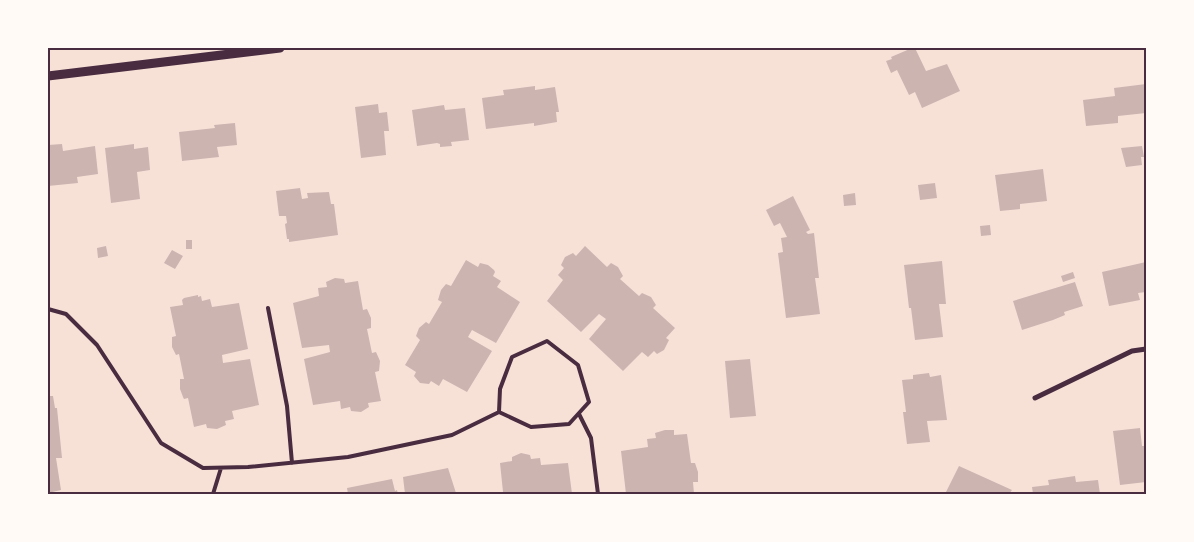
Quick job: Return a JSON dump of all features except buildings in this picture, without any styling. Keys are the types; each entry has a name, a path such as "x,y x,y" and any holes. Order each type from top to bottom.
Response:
{"street":[{"path":"48,76 231,51 280,48"},
{"path":"1035,398 1132,351 1146,349"}],"lane":[{"path":"268,308 287,406 292,463"},
{"path":"48,309 66,314 97,345 161,443 202,468 248,467 348,457 452,435 499,412"},
{"path":"547,341 578,365 588,402 569,424 531,427 499,412 500,389 512,357 547,341"},
{"path":"579,414 592,438 598,494"},
{"path":"213,494 222,468"}]}
